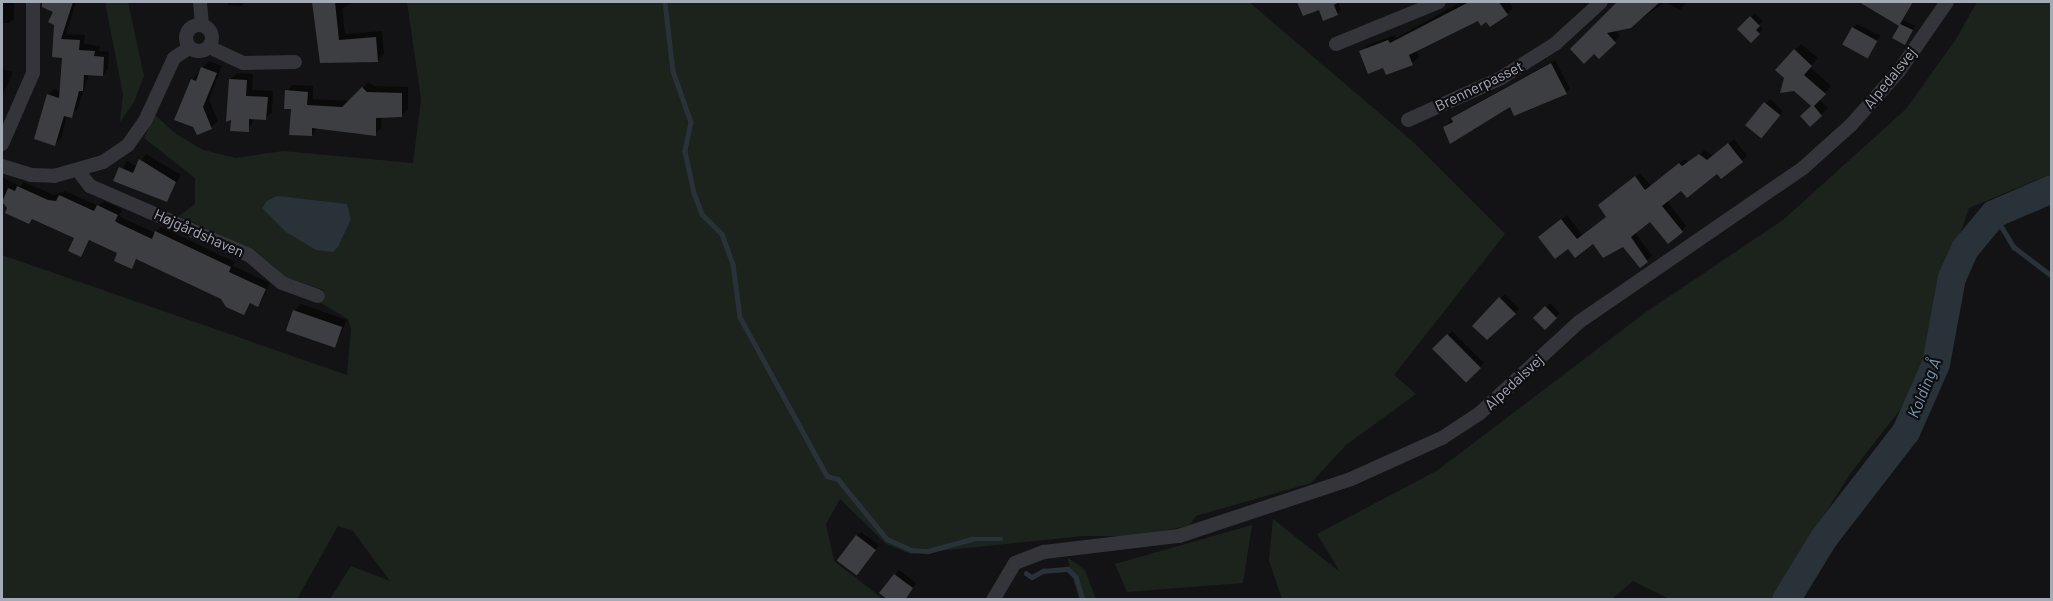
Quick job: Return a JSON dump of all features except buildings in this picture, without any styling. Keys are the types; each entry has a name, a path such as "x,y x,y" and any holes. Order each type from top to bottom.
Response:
{"street":[{"path":"2,144 33,73 33,2"},
{"path":"189,48 201,52 209,47 212,34 202,25 200,2"},
{"path":"1336,44 1439,2"},
{"name":"Brennerpasset","path":"1408,120 1501,78 1555,44 1601,2"},
{"name":"Alpedalsvej","path":"993,600 1015,563 1044,552 1179,536 1351,479 1442,438 1480,413 1579,322 1803,168 1851,125 1899,71 1947,2"},
{"path":"189,48 187,33 202,25"},
{"path":"209,47 244,63 295,62"},
{"path":"2,166 31,175 79,172 103,162 128,145 145,121 174,58 189,48"},
{"name":"Højgårdshaven","path":"79,172 90,186 249,255 282,283 318,296"}],"shaded area":[{"path":"105,2 128,2 144,76 134,102 120,122 123,94"},
{"path":"407,2 1249,2 1411,140 1505,234 1394,375 1416,394 1346,445 1311,483 1196,516 1189,526 1133,536 1083,536 911,554 886,544 840,499 826,524 834,561 883,599 330,599 351,566 390,581 353,531 338,526 297,599 2,600 2,255 347,375 351,329 348,319 319,302 324,290 285,277 256,251 179,216 195,204 195,178 144,138 155,115 176,134 203,150 236,158 283,151 413,163 421,99"},
{"path":"1977,2 2051,2 2051,174 1969,208 1935,306 1929,347 1910,397 1850,474 1771,599 1669,599 1633,581 1612,599 1282,599 1269,560 1273,519 1340,572 1317,534 1438,470 1646,312 1783,220 1906,109 1956,39"},
{"path":"277,196 347,204 351,219 338,247 333,252 316,250 286,232 262,208 267,201"},
{"path":"1252,525 1243,583 1127,592 1115,564"},
{"path":"1067,557 1085,570 1096,599 1079,599"}],"waterway":[{"path":"665,2 673,71 691,122 685,151 694,193 702,214 722,234 733,264 740,317 827,476 838,479 887,539 912,550 928,551 972,539 1001,539"},
{"name":"Kolding Å","path":"1786,600 1824,538 1906,432 1936,364 1952,278 1965,249 1994,214 2052,189"},
{"path":"1994,214 2014,247 2052,276"},
{"path":"1026,573 1032,577 1043,571 1068,569 1076,577 1083,600"}]}
